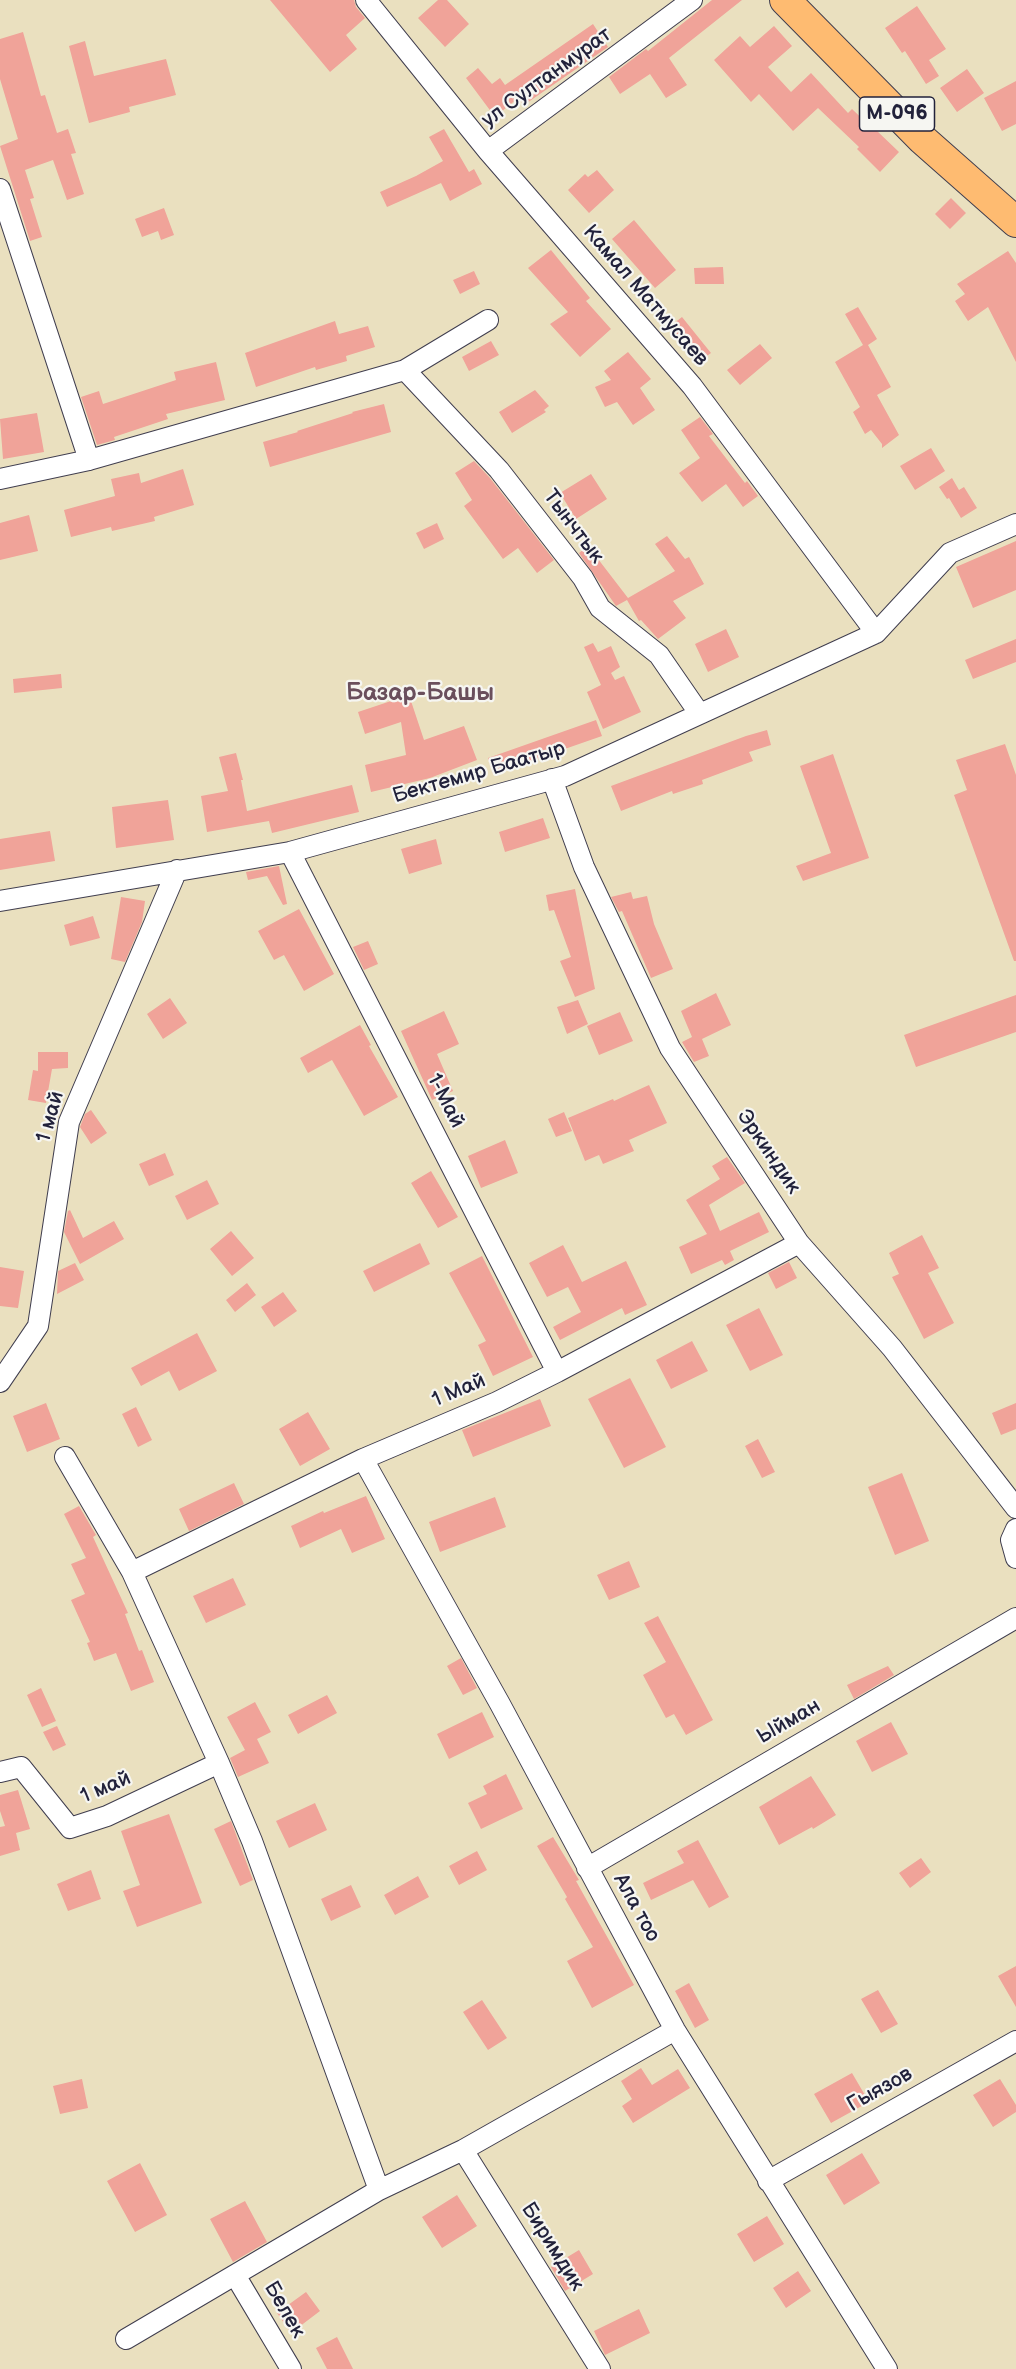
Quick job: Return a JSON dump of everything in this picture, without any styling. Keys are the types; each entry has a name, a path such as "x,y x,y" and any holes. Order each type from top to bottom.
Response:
{"main road":[{"name":"М-096","path":"785,0 922,139 1016,222"}],"street":[{"name":"Камал Матмусаев","path":"366,0 488,151 692,386 876,633"},
{"name":"ул Султанмурат","path":"488,151 692,0"},
{"path":"0,189 89,460"},
{"path":"0,479 89,460 405,370 488,320"},
{"name":"Тынчтык","path":"405,370 499,470 583,578 600,608 659,655 699,713"},
{"name":"Бектемир Баатыр","path":"0,901 290,852 565,776 876,633 950,553 1016,524"},
{"name":"Эркиндик","path":"552,779 584,867 670,1048 799,1243 892,1348 1016,1508"},
{"name":"1-Май","path":"290,852 557,1372"},
{"name":"1 май","path":"0,1382 38,1326 69,1122 177,870"},
{"name":"1 Май","path":"132,1572 363,1458 497,1402 799,1243"},
{"path":"64,1457 132,1572 219,1763 252,1841 379,2190"},
{"name":"Ала тоо","path":"363,1458 500,1704 675,2030 887,2369"},
{"path":"1016,1529 1011,1540 1016,1558"},
{"name":"Ыйман","path":"586,1868 1016,1618"},
{"name":"1 май","path":"0,1772 21,1767 70,1828 107,1816 219,1763"},
{"path":"126,2339 379,2190 463,2150 675,2030"},
{"name":"Гыязов","path":"768,2181 1016,2041"},
{"name":"Биримдик","path":"463,2150 600,2369"},
{"name":"Белек","path":"236,2275 291,2369"}],"building":[{"path":"270,0 354,0 356,7 365,18 346,35 357,49 330,72"},
{"path":"438,0 447,0 469,24 445,47 418,18"},
{"path":"712,0 742,0 669,58 687,85 666,98 650,74 620,94 609,77 646,49 648,51"},
{"path":"917,6 946,49 929,60 939,76 926,84 905,51 902,53 885,28"},
{"path":"593,24 608,47 524,105 518,98 495,117 466,78 478,68 492,84 500,78 505,85"},
{"path":"774,26 792,46 768,67 791,92 811,73 848,113 852,109 876,130 899,152 880,172 857,149 859,147 818,108 793,131 759,94 751,102 714,60 740,36 750,47"},
{"path":"23,32 41,96 45,95 57,133 68,129 76,153 71,154 84,194 67,200 53,160 25,170 34,198 30,199 42,237 30,241 0,146 18,139 0,79 0,39"},
{"path":"85,41 94,76 166,59 176,95 129,107 130,112 89,123 69,46"},
{"path":"967,69 984,93 957,112 940,88"},
{"path":"1016,81 1016,124 1002,131 984,98"},
{"path":"444,129 469,172 474,169 482,184 450,201 441,183 387,207 380,192 443,161 429,137"},
{"path":"597,170 614,190 589,213 568,190 585,174 588,177"},
{"path":"951,198 966,213 950,229 935,214"},
{"path":"164,208 174,235 161,240 158,231 142,237 135,219"},
{"path":"634,220 676,270 655,288 612,239"},
{"path":"551,250 590,298 586,301 611,329 580,357 550,324 568,312 528,268"},
{"path":"1008,251 1016,263 1016,362 988,307 968,321 955,301 965,294 957,284"},
{"path":"723,267 724,284 695,284 694,268"},
{"path":"474,271 480,284 460,294 453,280"},
{"path":"858,307 877,339 868,345 891,387 877,395 899,435 882,448 882,444 871,430 865,434 853,412 860,407 835,362 863,345 845,314"},
{"path":"682,317 711,353 697,363 669,327"},
{"path":"335,321 339,334 368,326 375,347 346,356 347,361 316,370 315,367 256,387 245,353"},
{"path":"491,341 499,355 469,371 462,357"},
{"path":"760,344 772,358 740,385 727,370"},
{"path":"628,352 651,379 640,388 655,410 633,425 617,402 605,407 595,387 611,380 604,371"},
{"path":"216,362 225,400 166,414 168,419 97,445 81,397 99,391 103,404 176,380 174,372"},
{"path":"535,390 549,406 544,410 546,412 512,433 499,412"},
{"path":"384,404 391,432 270,467 263,442 352,412"},
{"path":"37,413 44,452 3,459 0,419"},
{"path":"700,417 713,434 709,436 745,483 747,481 758,496 743,507 726,484 702,502 679,473 700,458 681,430"},
{"path":"931,448 945,471 915,490 900,466"},
{"path":"474,461 554,560 537,573 518,548 503,559 464,506 472,500 455,473"},
{"path":"183,469 194,505 154,517 155,521 112,531 111,527 71,537 64,510 115,496 111,479 139,473 141,483"},
{"path":"591,474 607,499 576,519 560,493"},
{"path":"952,478 959,490 964,487 977,508 961,518 939,487"},
{"path":"29,515 38,551 0,560 0,523"},
{"path":"437,523 444,539 424,549 416,533"},
{"path":"667,536 685,559 689,557 704,584 673,601 686,618 658,639 641,620 639,621 627,600 616,606 579,553 588,546 628,598 675,571 655,544"},
{"path":"1016,541 1016,590 973,608 956,567"},
{"path":"726,629 739,657 708,672 695,644"},
{"path":"1016,639 1016,662 973,679 965,660"},
{"path":"593,643 598,652 611,646 620,667 611,673 615,680 624,676 641,712 603,729 587,692 601,685 584,647"},
{"path":"61,674 62,688 14,693 13,679"},
{"path":"409,695 424,740 464,726 477,760 430,778 371,792 365,765 406,755 401,722 365,734 358,712"},
{"path":"596,720 602,736 493,774 488,758"},
{"path":"767,730 771,745 749,752 753,761 702,780 703,784 673,794 672,791 621,811 611,786"},
{"path":"1005,744 1016,775 1016,961 1014,961 954,795 967,790 956,760"},
{"path":"236,753 243,780 241,780 247,811 352,785 359,812 272,833 269,821 207,832 201,796 228,791 219,757"},
{"path":"833,754 869,858 803,881 796,866 831,853 800,766"},
{"path":"168,800 174,840 116,848 112,807"},
{"path":"543,818 550,838 505,852 499,832"},
{"path":"50,831 55,861 0,870 0,839"},
{"path":"436,839 442,864 409,874 401,849"},
{"path":"279,866 287,904 283,905 267,876 248,880 246,872"},
{"path":"575,889 595,989 575,997 560,961 571,957 554,910 549,911 546,895"},
{"path":"631,892 633,899 647,896 654,924 673,969 651,978 622,911 619,912 611,897"},
{"path":"121,897 145,901 142,922 125,962 111,959"},
{"path":"299,909 334,974 304,991 284,955 274,960 258,931"},
{"path":"93,916 100,938 70,946 64,925"},
{"path":"368,941 378,964 364,970 353,947"},
{"path":"716,993 731,1025 702,1039 709,1056 694,1062 682,1042 692,1037 681,1011"},
{"path":"1016,995 1016,1032 916,1067 904,1035"},
{"path":"170,998 187,1023 163,1039 147,1014"},
{"path":"578,1000 588,1024 567,1034 557,1007"},
{"path":"444,1011 459,1044 437,1054 453,1091 432,1100 401,1031"},
{"path":"620,1012 633,1041 599,1055 587,1026"},
{"path":"360,1025 371,1045 369,1046 398,1097 364,1116 332,1060 308,1073 300,1058"},
{"path":"38,1052 68,1052 68,1068 52,1069 46,1103 28,1100 33,1070 38,1071"},
{"path":"649,1085 667,1123 629,1140 634,1151 603,1164 599,1155 585,1161 568,1118"},
{"path":"91,1110 107,1133 91,1144 80,1127 85,1114"},
{"path":"564,1112 572,1131 556,1137 548,1119"},
{"path":"505,1140 518,1173 481,1188 468,1156"},
{"path":"165,1153 174,1175 149,1186 139,1164"},
{"path":"727,1157 745,1183 709,1205 720,1231 759,1212 769,1232 730,1251 734,1260 725,1265 722,1260 691,1274 679,1247 707,1234 686,1200 720,1179 712,1166"},
{"path":"431,1171 458,1217 438,1228 411,1183"},
{"path":"207,1180 219,1204 187,1220 175,1196"},
{"path":"70,1210 83,1238 114,1221 124,1239 80,1264 64,1232"},
{"path":"231,1231 254,1258 232,1276 210,1249"},
{"path":"922,1235 939,1268 928,1273 954,1323 924,1339 892,1277 899,1274 889,1253"},
{"path":"420,1243 430,1264 374,1292 363,1271"},
{"path":"563,1245 582,1282 626,1261 647,1305 625,1315 622,1308 560,1340 553,1327 581,1312 568,1287 547,1297 529,1263"},
{"path":"482,1256 533,1357 493,1376 478,1345 486,1341 449,1273"},
{"path":"789,1262 797,1278 776,1289 768,1273"},
{"path":"75,1263 84,1280 57,1294 58,1271"},
{"path":"0,1267 24,1271 18,1308 0,1306"},
{"path":"247,1283 256,1295 235,1312 226,1300"},
{"path":"283,1292 297,1311 274,1327 261,1307"},
{"path":"759,1308 783,1355 750,1371 726,1325"},
{"path":"197,1333 217,1371 179,1391 169,1371 141,1386 131,1368"},
{"path":"692,1341 708,1371 671,1389 656,1360"},
{"path":"630,1378 666,1447 624,1468 588,1399"},
{"path":"540,1399 551,1426 473,1457 462,1430"},
{"path":"46,1403 60,1439 27,1452 13,1416"},
{"path":"1016,1403 1016,1429 1001,1435 992,1413"},
{"path":"136,1407 152,1440 138,1447 122,1414"},
{"path":"308,1412 330,1449 300,1466 279,1429"},
{"path":"758,1439 775,1472 762,1478 745,1446"},
{"path":"902,1473 929,1541 895,1555 868,1487"},
{"path":"234,1483 244,1504 189,1531 179,1509"},
{"path":"366,1496 385,1539 352,1553 341,1529 300,1548 291,1526 323,1511 324,1513"},
{"path":"495,1497 506,1527 440,1552 429,1522"},
{"path":"79,1506 96,1535 93,1537 128,1613 125,1614 154,1682 131,1691 116,1653 94,1661 87,1643 90,1642 71,1600 85,1594 71,1564 86,1558 64,1514"},
{"path":"629,1561 640,1587 609,1600 597,1575"},
{"path":"233,1578 246,1605 206,1623 193,1596"},
{"path":"658,1616 713,1720 686,1735 674,1714 666,1718 643,1675 666,1662 644,1623"},
{"path":"461,1658 477,1688 463,1695 447,1666"},
{"path":"888,1666 894,1675 854,1699 847,1685"},
{"path":"41,1688 56,1721 42,1727 27,1695"},
{"path":"327,1695 337,1713 298,1734 288,1715"},
{"path":"255,1702 271,1732 257,1739 269,1763 238,1777 230,1758 245,1750 227,1717"},
{"path":"482,1712 494,1737 449,1759 437,1734"},
{"path":"891,1722 908,1754 872,1772 856,1741"},
{"path":"57,1726 66,1745 53,1751 43,1732"},
{"path":"506,1774 523,1809 481,1829 468,1803 487,1794 483,1786"},
{"path":"811,1776 836,1815 779,1845 759,1807"},
{"path":"18,1790 30,1829 16,1833 20,1850 0,1856 0,1827 5,1826 0,1811 0,1795"},
{"path":"315,1803 327,1830 289,1848 276,1821"},
{"path":"169,1814 202,1903 137,1927 123,1891 140,1885 121,1831"},
{"path":"231,1821 253,1880 240,1886 214,1829"},
{"path":"553,1837 579,1880 576,1881 634,1985 592,2008 567,1961 593,1947 537,1846"},
{"path":"698,1840 729,1897 709,1908 693,1880 651,1900 643,1883 684,1863 677,1851"},
{"path":"477,1851 487,1870 459,1885 449,1866"},
{"path":"921,1858 931,1872 910,1888 899,1873"},
{"path":"91,1870 101,1899 68,1911 57,1884"},
{"path":"418,1876 429,1897 395,1915 384,1895"},
{"path":"351,1885 361,1907 331,1921 321,1899"},
{"path":"1016,1966 1016,2007 998,1976"},
{"path":"689,1983 709,2020 695,2028 675,1991"},
{"path":"878,1990 898,2024 881,2033 861,1999"},
{"path":"482,2000 507,2038 488,2050 463,2012"},
{"path":"641,2068 652,2085 678,2069 690,2088 633,2123 622,2106 632,2099 621,2081"},
{"path":"852,2073 869,2102 831,2123 814,2094"},
{"path":"82,2079 88,2108 60,2114 53,2086"},
{"path":"1000,2079 1016,2105 1016,2112 993,2127 973,2095"},
{"path":"862,2153 880,2183 844,2205 826,2175"},
{"path":"140,2163 167,2215 135,2232 107,2181"},
{"path":"457,2195 477,2226 442,2248 422,2217"},
{"path":"245,2201 267,2242 233,2262 210,2219"},
{"path":"767,2216 784,2244 754,2262 737,2234"},
{"path":"579,2250 593,2274 565,2291 551,2267"},
{"path":"798,2271 811,2291 786,2308 773,2288"},
{"path":"306,2292 320,2311 291,2333 277,2313"},
{"path":"639,2309 650,2333 605,2355 594,2331"},
{"path":"337,2337 353,2369 327,2369 316,2348"}],"district":[{"name":"Базар-Башы","path":"420,694"}]}
